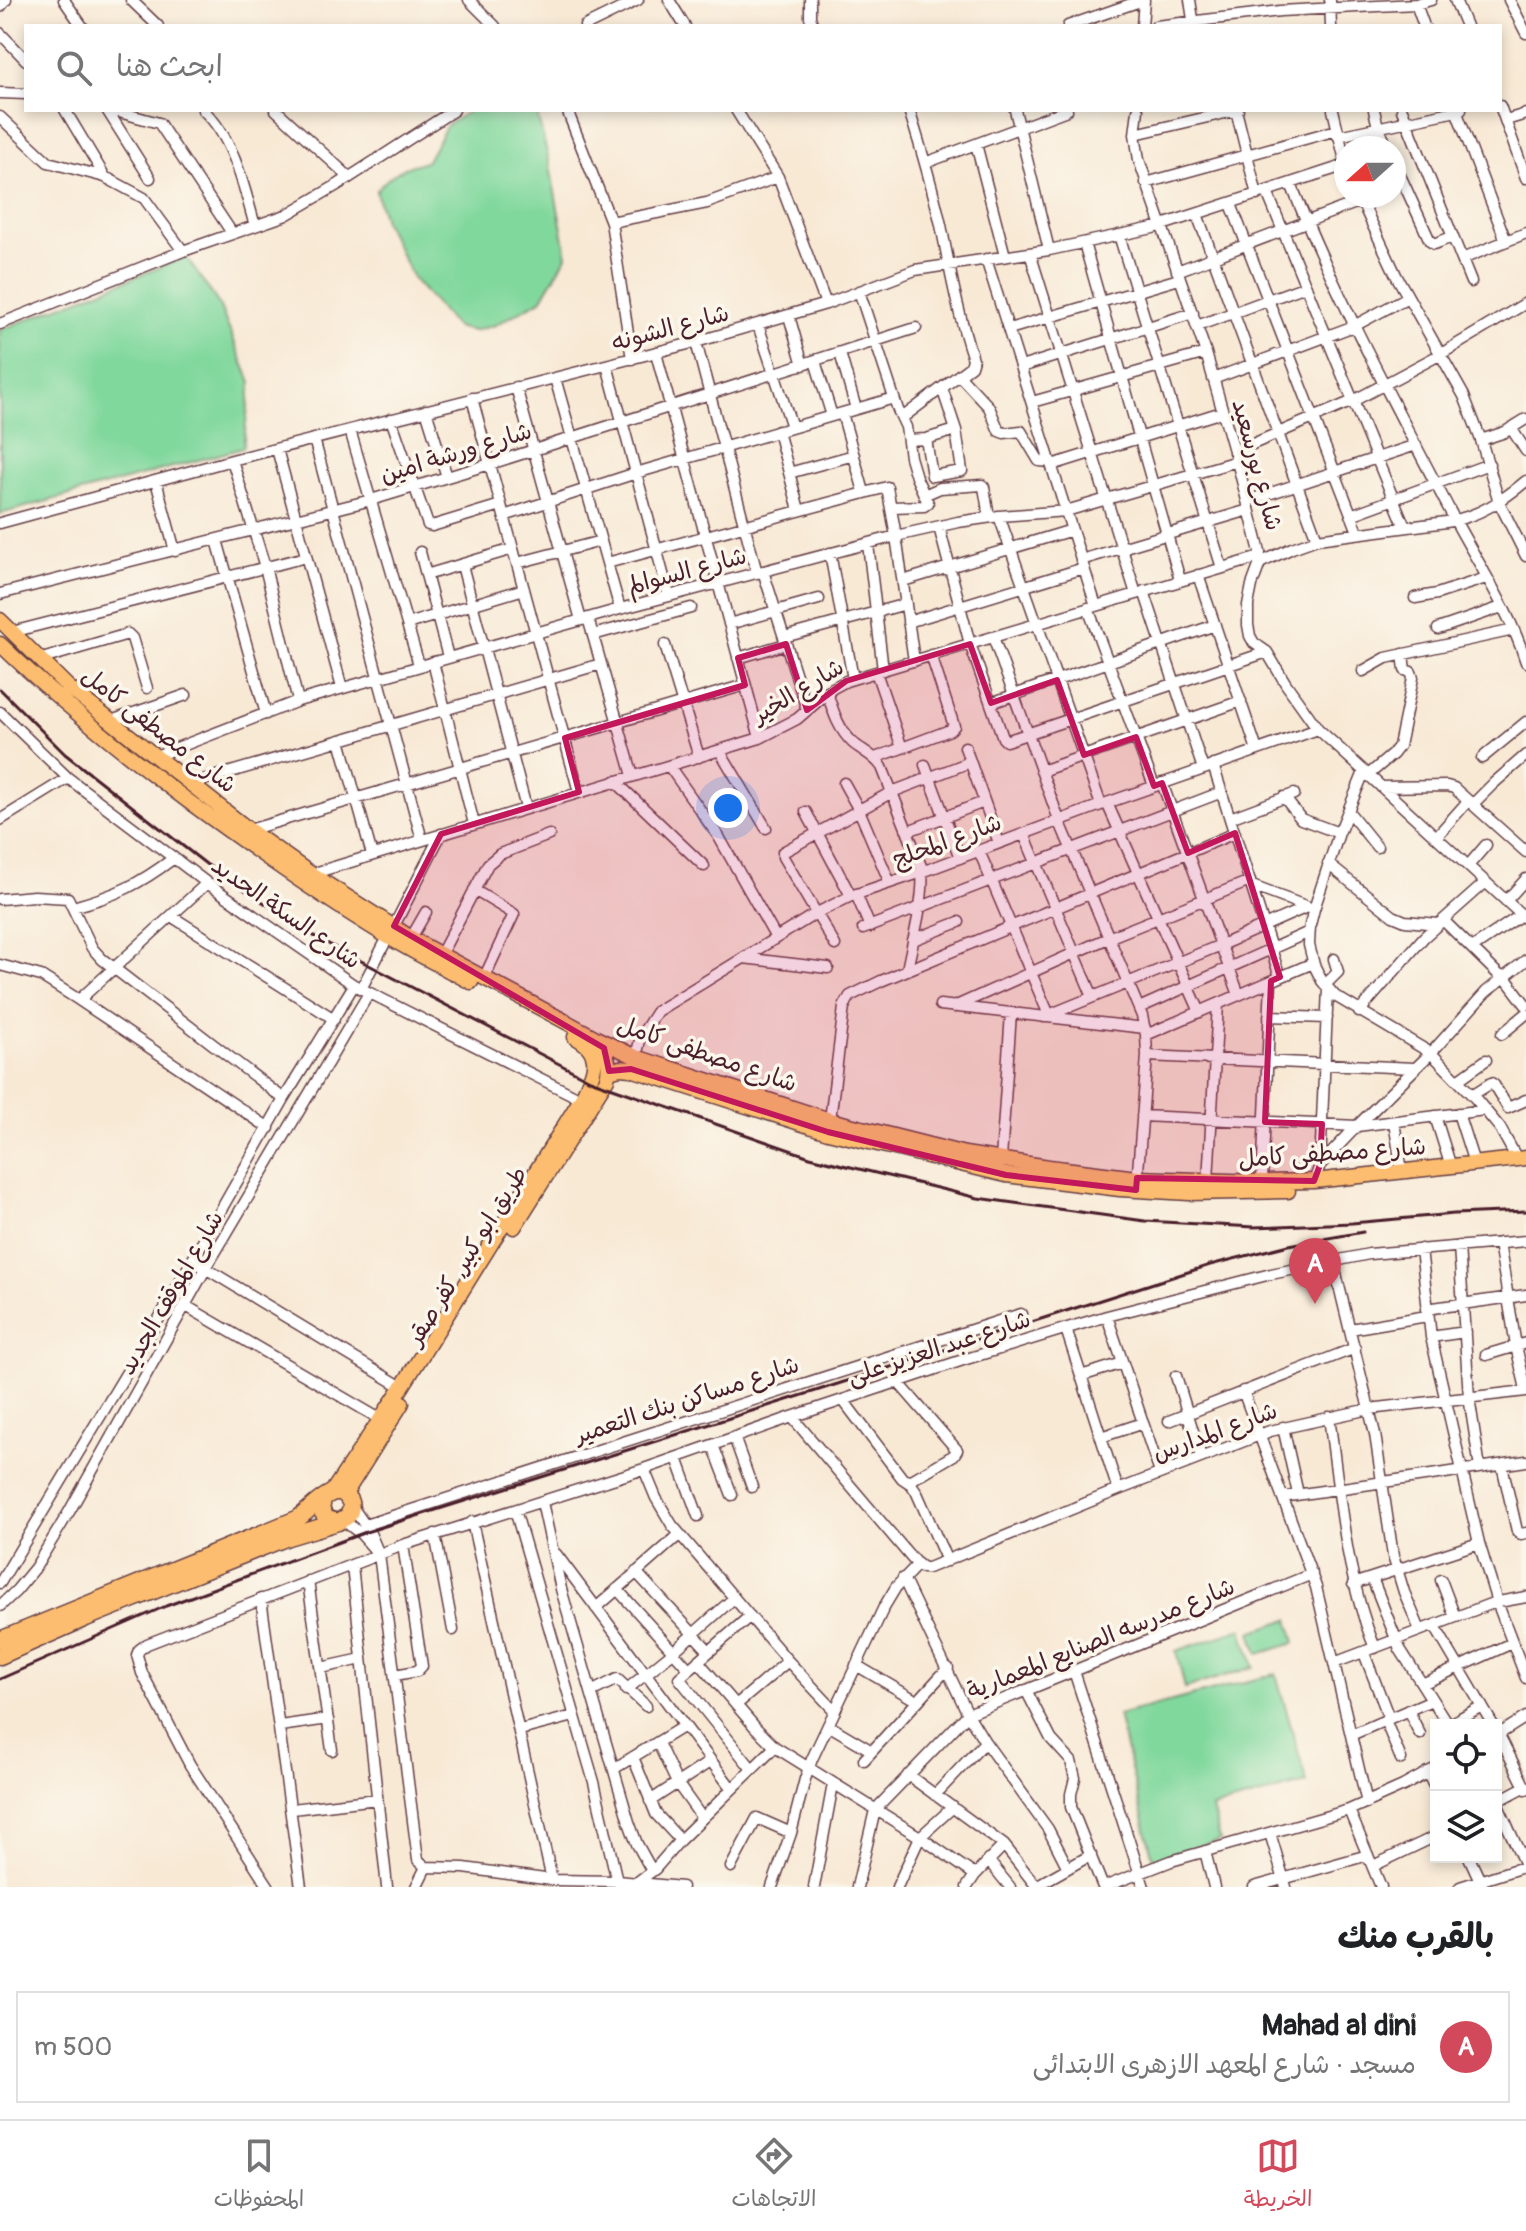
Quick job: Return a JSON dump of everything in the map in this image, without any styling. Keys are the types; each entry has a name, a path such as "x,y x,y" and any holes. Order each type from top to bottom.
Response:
{"highway":[{"name":"طريق ابو كبير, كفر صقر","path":"0,1656 83,1612 304,1515 339,1505"},
{"name":"طريق ابو كبير, كفر صقر","path":"0,1640 288,1537 339,1505"}],"main road":[{"name":"شارع مصطفى كامل","path":"0,620 42,659 78,705 120,749 234,834 391,932 592,1041 636,1057 830,1120 965,1154 1137,1184 1314,1181 1523,1160"},
{"name":"شارع مصطفى كامل","path":"0,644 78,705 111,721 249,830 391,932 411,938 441,954 592,1041"},
{"path":"592,1041 607,1055 609,1071"},
{"name":"طريق ابو كبير, كفر صقر","path":"339,1505 380,1419 581,1099 594,1071 592,1041"},
{"name":"شارع مصطفى كامل","path":"609,1071 631,1069 828,1132 1006,1175 1257,1193 1326,1189 1523,1160"},
{"name":"طريق ابو كبير, كفر صقر","path":"339,1505 607,1079 609,1071"}],"street":[{"path":"0,7 6,0"},
{"path":"131,0 156,24"},
{"path":"469,0 493,24"},
{"path":"589,24 638,0"},
{"path":"669,0 684,24"},
{"path":"810,0 812,24"},
{"path":"1074,24 1144,0 1142,24"},
{"path":"1190,0 1194,24 1331,4 1416,4 1431,0"},
{"path":"1455,0 1465,24"},
{"path":"1509,0 1526,33"},
{"path":"68,1 81,24"},
{"path":"1416,4 1423,24"},
{"path":"0,33 24,58"},
{"path":"0,93 24,94"},
{"path":"1502,111 1526,178"},
{"path":"66,112 105,177"},
{"path":"111,112 150,178"},
{"path":"124,112 157,120 232,233"},
{"path":"205,112 214,121 233,155 255,226"},
{"path":"278,112 349,177"},
{"path":"0,324 183,251 286,215 451,112"},
{"path":"568,112 611,222 632,359"},
{"path":"737,112 778,177 826,304"},
{"path":"902,418 971,366 972,356 910,112"},
{"path":"1016,112 1049,250"},
{"path":"925,163 1062,112"},
{"name":"شارع بورسعيد","path":"1138,112 1135,134 1139,160 1206,353 1236,456 1260,560 1250,595 1250,636 1267,652 1318,729 1523,917"},
{"path":"1237,112 1247,155 1262,194 1283,230 1405,527"},
{"path":"1333,112 1339,136"},
{"path":"1374,112 1382,136"},
{"path":"1146,183 1338,133 1378,127 1404,116 1440,112"},
{"path":"1459,112 1506,241"},
{"path":"1135,134 1205,114"},
{"path":"1506,120 1526,114"},
{"path":"1404,116 1471,282"},
{"path":"0,117 48,162 105,177 144,198 183,251"},
{"path":"976,144 1005,256"},
{"name":"شارع الشونه","path":"0,523 758,325 826,304 915,270 1049,250 1161,226 1334,169"},
{"path":"611,222 707,203 778,177"},
{"path":"1291,184 1354,326 1514,630 1526,662"},
{"path":"1406,188 1430,241 1434,244 1452,237"},
{"path":"1231,204 1358,532"},
{"path":"1009,329 1137,291 1338,208"},
{"path":"1365,208 1408,297 1464,396 1489,464 1499,502 1521,535 1526,556"},
{"path":"1197,214 1317,539"},
{"path":"1462,259 1526,233"},
{"path":"1119,235 1222,568"},
{"path":"1084,243 1180,580"},
{"path":"1030,253 1122,548 1161,644 1186,719 1222,792 1271,949 1276,979 1269,1016 1262,1182"},
{"path":"986,259 1083,564 1108,662 1136,737 1173,811 1239,995"},
{"path":"1197,326 1306,286"},
{"path":"859,291 906,427 913,467 928,503 924,506 891,507"},
{"path":"1213,379 1354,326 1408,297"},
{"name":"شارع السوالم","path":"156,756 298,701 620,609 896,536 994,516 1066,511 1193,474 1353,401 1441,354 1526,303"},
{"path":"1021,367 1193,313"},
{"path":"789,316 803,365"},
{"path":"758,325 792,427"},
{"name":"شارع ورشة امين","path":"0,594 371,500 916,328"},
{"path":"696,342 745,525 807,710"},
{"path":"656,353 760,738"},
{"path":"840,353 856,409"},
{"path":"1032,402 1206,353"},
{"path":"815,361 854,455 864,492"},
{"path":"607,365 669,596"},
{"path":"959,375 989,407 999,431 1021,431 1039,461 1052,463 1222,412"},
{"path":"555,378 620,609"},
{"path":"516,387 562,551 593,635 633,776"},
{"path":"926,439 932,476 961,472 963,466 956,430 942,388"},
{"path":"472,398 579,792"},
{"path":"391,419 426,522 432,526 548,502 636,473 894,398"},
{"path":"426,410 447,477"},
{"path":"1481,440 1526,419"},
{"path":"1511,428 1526,451"},
{"path":"350,430 419,665"},
{"path":"908,440 926,439 956,430"},
{"path":"778,431 799,510"},
{"path":"314,439 422,840"},
{"path":"908,622 1024,586 1122,548 1208,522 1297,485 1416,445"},
{"path":"277,449 342,688"},
{"path":"789,473 854,455"},
{"path":"232,460 265,567 298,701"},
{"path":"1351,515 1489,464"},
{"path":"156,481 175,551"},
{"name":"شارع الخير","path":"311,874 760,738 782,729 827,692 853,679 1180,580 1260,560 1317,539 1455,521 1499,502 1525,484"},
{"path":"924,495 940,488 982,485 985,489 994,516 1011,549 1104,804 1120,831 1200,1012"},
{"path":"607,563 886,487 889,489 914,661"},
{"path":"939,527 970,644 1004,740 1267,652"},
{"path":"903,581 1072,530"},
{"path":"217,540 266,714"},
{"path":"517,563 601,541"},
{"path":"868,544 880,671 902,748"},
{"path":"426,575 513,549"},
{"path":"420,552 448,657"},
{"path":"830,553 853,679"},
{"path":"12,632 306,557"},
{"path":"462,565 526,808"},
{"path":"1198,575 1257,750"},
{"path":"1415,598 1486,578"},
{"path":"407,624 524,589"},
{"path":"729,624 819,599"},
{"path":"738,658 843,621 906,604"},
{"path":"1438,629 1502,607"},
{"path":"593,635 691,608"},
{"path":"991,703 1215,625"},
{"path":"1363,671 1380,660 1514,630"},
{"path":"42,659 128,634 132,638 147,688"},
{"path":"993,637 1059,820 1139,1008 1147,1056 1137,1184"},
{"path":"665,645 699,757"},
{"path":"1403,654 1405,670 1411,672 1413,678 1400,742 1393,754 1365,774 1339,833 1310,908 1309,945 1313,963 1335,996 1431,1053 1485,1110 1523,1160"},
{"path":"875,758 954,726 931,655"},
{"path":"433,662 474,824"},
{"path":"193,783 601,664"},
{"path":"249,830 745,685"},
{"path":"827,692 844,733 882,767 922,872 919,908 907,970"},
{"path":"111,721 186,695"},
{"path":"1041,771 1241,701"},
{"name":"شارع السكة الحديد","path":"1,714 68,778 207,883 362,989 581,1099"},
{"path":"1482,758 1526,722"},
{"name":"شارع المحلج","path":"636,1057 641,1036 657,1011 815,914 853,895 1318,729"},
{"path":"340,740 372,855"},
{"path":"965,747 999,843"},
{"path":"720,751 766,828"},
{"path":"1436,837 1526,755"},
{"path":"835,945 783,857 784,851 892,792 970,762"},
{"path":"925,765 960,858"},
{"path":"669,766 719,837 776,938"},
{"path":"0,820 68,778"},
{"path":"615,781 704,866"},
{"path":"844,783 890,883"},
{"path":"1381,787 1454,788 1526,852"},
{"path":"806,812 853,895 866,928 1222,792"},
{"path":"1230,818 1289,796 1301,819 1339,833"},
{"path":"908,831 984,802"},
{"path":"1348,811 1377,847"},
{"path":"830,1120 845,1001 852,994 1235,833"},
{"path":"362,989 441,834"},
{"path":"1024,834 1093,997"},
{"path":"441,954 488,864 496,857 549,835"},
{"path":"1468,866 1486,845"},
{"path":"979,851 1046,1016"},
{"path":"73,907 109,897 144,881 174,858"},
{"path":"1328,864 1393,916 1405,921 1441,922 1503,977 1526,1005"},
{"path":"1506,901 1526,879"},
{"path":"1359,1012 1441,922 1486,882"},
{"path":"79,1000 207,883"},
{"path":"954,1007 1108,938 1251,884 1310,908"},
{"path":"474,890 514,914 484,978"},
{"path":"0,899 68,898 92,948 102,959 284,1099"},
{"path":"1046,1016 1310,908"},
{"path":"411,938 426,912"},
{"path":"171,916 334,1019"},
{"path":"1472,948 1523,917"},
{"path":"913,940 959,922"},
{"path":"1139,1008 1309,932"},
{"path":"743,958 828,968"},
{"path":"1314,1181 1320,1165 1327,986 1338,972 1334,959"},
{"path":"1320,1165 1431,1053 1486,992 1526,960"},
{"path":"940,1005 1046,1016 1145,1032 1313,963"},
{"path":"0,965 41,976 269,1128"},
{"name":"شارع الموقف الجديد","path":"0,1583 163,1312 284,1099 334,1019 362,989"},
{"name":"شارع الموقف الجديد","path":"0,1606 35,1568 178,1322 362,989"},
{"path":"1208,1181 1218,1004"},
{"path":"1001,1159 1011,1013"},
{"path":"1502,1034 1526,1014"},
{"path":"1269,1016 1327,1018"},
{"path":"1147,1056 1414,1068"},
{"path":"1458,1080 1486,1060"},
{"path":"1472,1095 1491,1083 1508,1108 1526,1100"},
{"path":"1142,1116 1357,1126 1485,1110"},
{"path":"1458,1113 1474,1163"},
{"path":"1435,1116 1451,1167"},
{"path":"1394,1122 1402,1171"},
{"name":"شارع عبد العزيز على","path":"269,1887 190,1765 142,1673 137,1655 147,1644 435,1534 644,1469 843,1400 1107,1316 1271,1274 1369,1254 1526,1241"},
{"path":"1499,1243 1508,1298 1521,1345 1526,1390"},
{"path":"1459,1246 1469,1397 1480,1468"},
{"path":"1421,1249 1431,1337 1479,1543 1526,1678"},
{"path":"192,1260 402,1387"},
{"path":"1333,1261 1375,1434 1396,1570 1420,1630"},
{"path":"1350,1329 1463,1304 1526,1295"},
{"path":"186,1306 380,1419"},
{"path":"163,1312 178,1322"},
{"name":"شارع مساكن بنك التعمير","path":"365,1525 1021,1314"},
{"path":"1107,1316 1160,1473"},
{"path":"1066,1329 1118,1490"},
{"path":"1431,1337 1465,1332"},
{"path":"1486,1355 1521,1345"},
{"path":"1169,1421 1355,1348"},
{"path":"1081,1376 1123,1363"},
{"path":"1176,1376 1201,1457"},
{"path":"898,1382 957,1450 954,1455 908,1482"},
{"name":"شارع المدارس","path":"918,1564 923,1568 933,1567 1160,1473 1283,1427 1369,1409 1526,1390"},
{"path":"1243,1391 1312,1574 1367,1803"},
{"path":"843,1400 902,1478 916,1491 947,1561"},
{"path":"772,1887 791,1833 808,1768 884,1607 903,1578 918,1564 792,1417"},
{"path":"1329,1417 1353,1584 1387,1719 1401,1759"},
{"path":"1101,1437 1143,1423"},
{"path":"1283,1427 1298,1494"},
{"path":"734,1437 752,1487"},
{"path":"713,1445 732,1495"},
{"path":"677,1458 698,1516"},
{"path":"1282,1497 1526,1461"},
{"path":"1502,1465 1517,1531 1526,1533"},
{"path":"644,1469 663,1512 679,1535 835,1711"},
{"path":"542,1502 561,1589 632,1832 652,1871"},
{"path":"339,1505 365,1525 379,1554 418,1860 426,1867 464,1868 552,1880 617,1881 682,1887"},
{"path":"339,1505 379,1554"},
{"path":"515,1510 594,1782 617,1881"},
{"path":"472,1522 552,1880"},
{"path":"435,1534 453,1630"},
{"path":"596,1608 679,1535"},
{"path":"1353,1584 1479,1543"},
{"path":"395,1675 417,1671 422,1666 403,1545"},
{"path":"552,1549 732,1789"},
{"path":"352,1566 387,1887"},
{"path":"636,1572 709,1651"},
{"name":"شارع مدرسه الصنايع المعمارية","path":"875,1810 968,1714 1312,1574"},
{"path":"903,1578 968,1714 1048,1829 1068,1868"},
{"path":"1372,1578 1395,1640 1444,1719"},
{"path":"1441,1580 1455,1617"},
{"path":"308,1581 332,1750"},
{"path":"617,1589 689,1669"},
{"path":"1334,1663 1497,1602 1526,1597"},
{"path":"626,1690 734,1598"},
{"path":"261,1599 301,1887"},
{"path":"750,1616 680,1680 752,1769"},
{"path":"1434,1625 1489,1719"},
{"path":"1422,1684 1512,1643"},
{"path":"321,1668 362,1659"},
{"path":"698,1661 775,1747 975,1875"},
{"path":"736,1705 788,1661"},
{"path":"856,1665 917,1701"},
{"path":"864,1760 948,1668"},
{"path":"1074,1671 1144,1887"},
{"path":"591,1692 618,1679 646,1706"},
{"path":"1026,1690 1047,1733 1071,1761 1074,1769 1071,1807 1104,1887 1205,1851 1349,1810 1430,1771"},
{"path":"1351,1735 1432,1700"},
{"path":"1459,1719 1482,1706"},
{"path":"1408,1710 1420,1734"},
{"path":"520,1730 574,1716"},
{"path":"1502,1728 1526,1717"},
{"path":"280,1726 328,1719"},
{"path":"828,1725 872,1751"},
{"path":"615,1768 684,1726"},
{"path":"935,1795 985,1742"},
{"path":"1502,1742 1526,1787 1502,1799"},
{"path":"658,1743 677,1783 702,1818"},
{"path":"636,1883 652,1871 775,1747"},
{"path":"633,1757 660,1820 680,1840"},
{"path":"650,1801 711,1761"},
{"path":"908,1775 1004,1845 1037,1887 1091,1855"},
{"path":"814,1887 833,1784"},
{"path":"292,1809 377,1799"},
{"path":"897,1887 920,1837 953,1807"},
{"path":"857,1887 875,1810"},
{"path":"1349,1810 1381,1887"},
{"path":"1460,1887 1482,1884 1526,1866 1502,1815"},
{"path":"731,1867 757,1818 791,1833"},
{"path":"1270,1833 1285,1883"},
{"path":"1373,1866 1430,1839"},
{"path":"967,1887 1004,1845"},
{"path":"1205,1851 1214,1887"},
{"path":"1254,1887 1285,1883 1368,1855"},
{"path":"988,1860 1010,1887"},
{"path":"1472,1863 1482,1884"},
{"path":"416,1887 426,1867"}],"highlighted area":[{"path":"786,644 807,710 846,681 970,644 991,703 1057,680 1084,755 1136,737 1154,786 1162,783 1188,853 1235,833 1280,977 1271,981 1265,1122 1322,1124 1320,1165 1314,1181 1137,1178 1136,1190 1006,1175 828,1132 631,1069 609,1071 604,1048 394,926 441,834 579,792 565,738 745,685 738,658"}],"green space":[{"path":"468,112 537,112 567,256 541,300 495,325 473,331 456,327 414,280 384,221 376,191 398,172 426,162 447,125"},
{"path":"186,257 218,303 251,382 243,448 0,514 0,330"},
{"path":"1289,1619 1295,1643 1258,1654 1251,1632"},
{"path":"1242,1629 1254,1667 1185,1688 1176,1651"},
{"path":"1276,1674 1307,1783 1212,1808 1220,1840 1153,1859 1118,1715"}],"railway":[{"path":"0,689 65,754 206,864 317,938 590,1080 810,1157 978,1198 1145,1221 1254,1227 1526,1211"},
{"path":"0,1679 166,1606 366,1532 1210,1265 1289,1245 1363,1232"}],"place":[{"name":"Mahad al dini","path":"1315,1304"}]}
